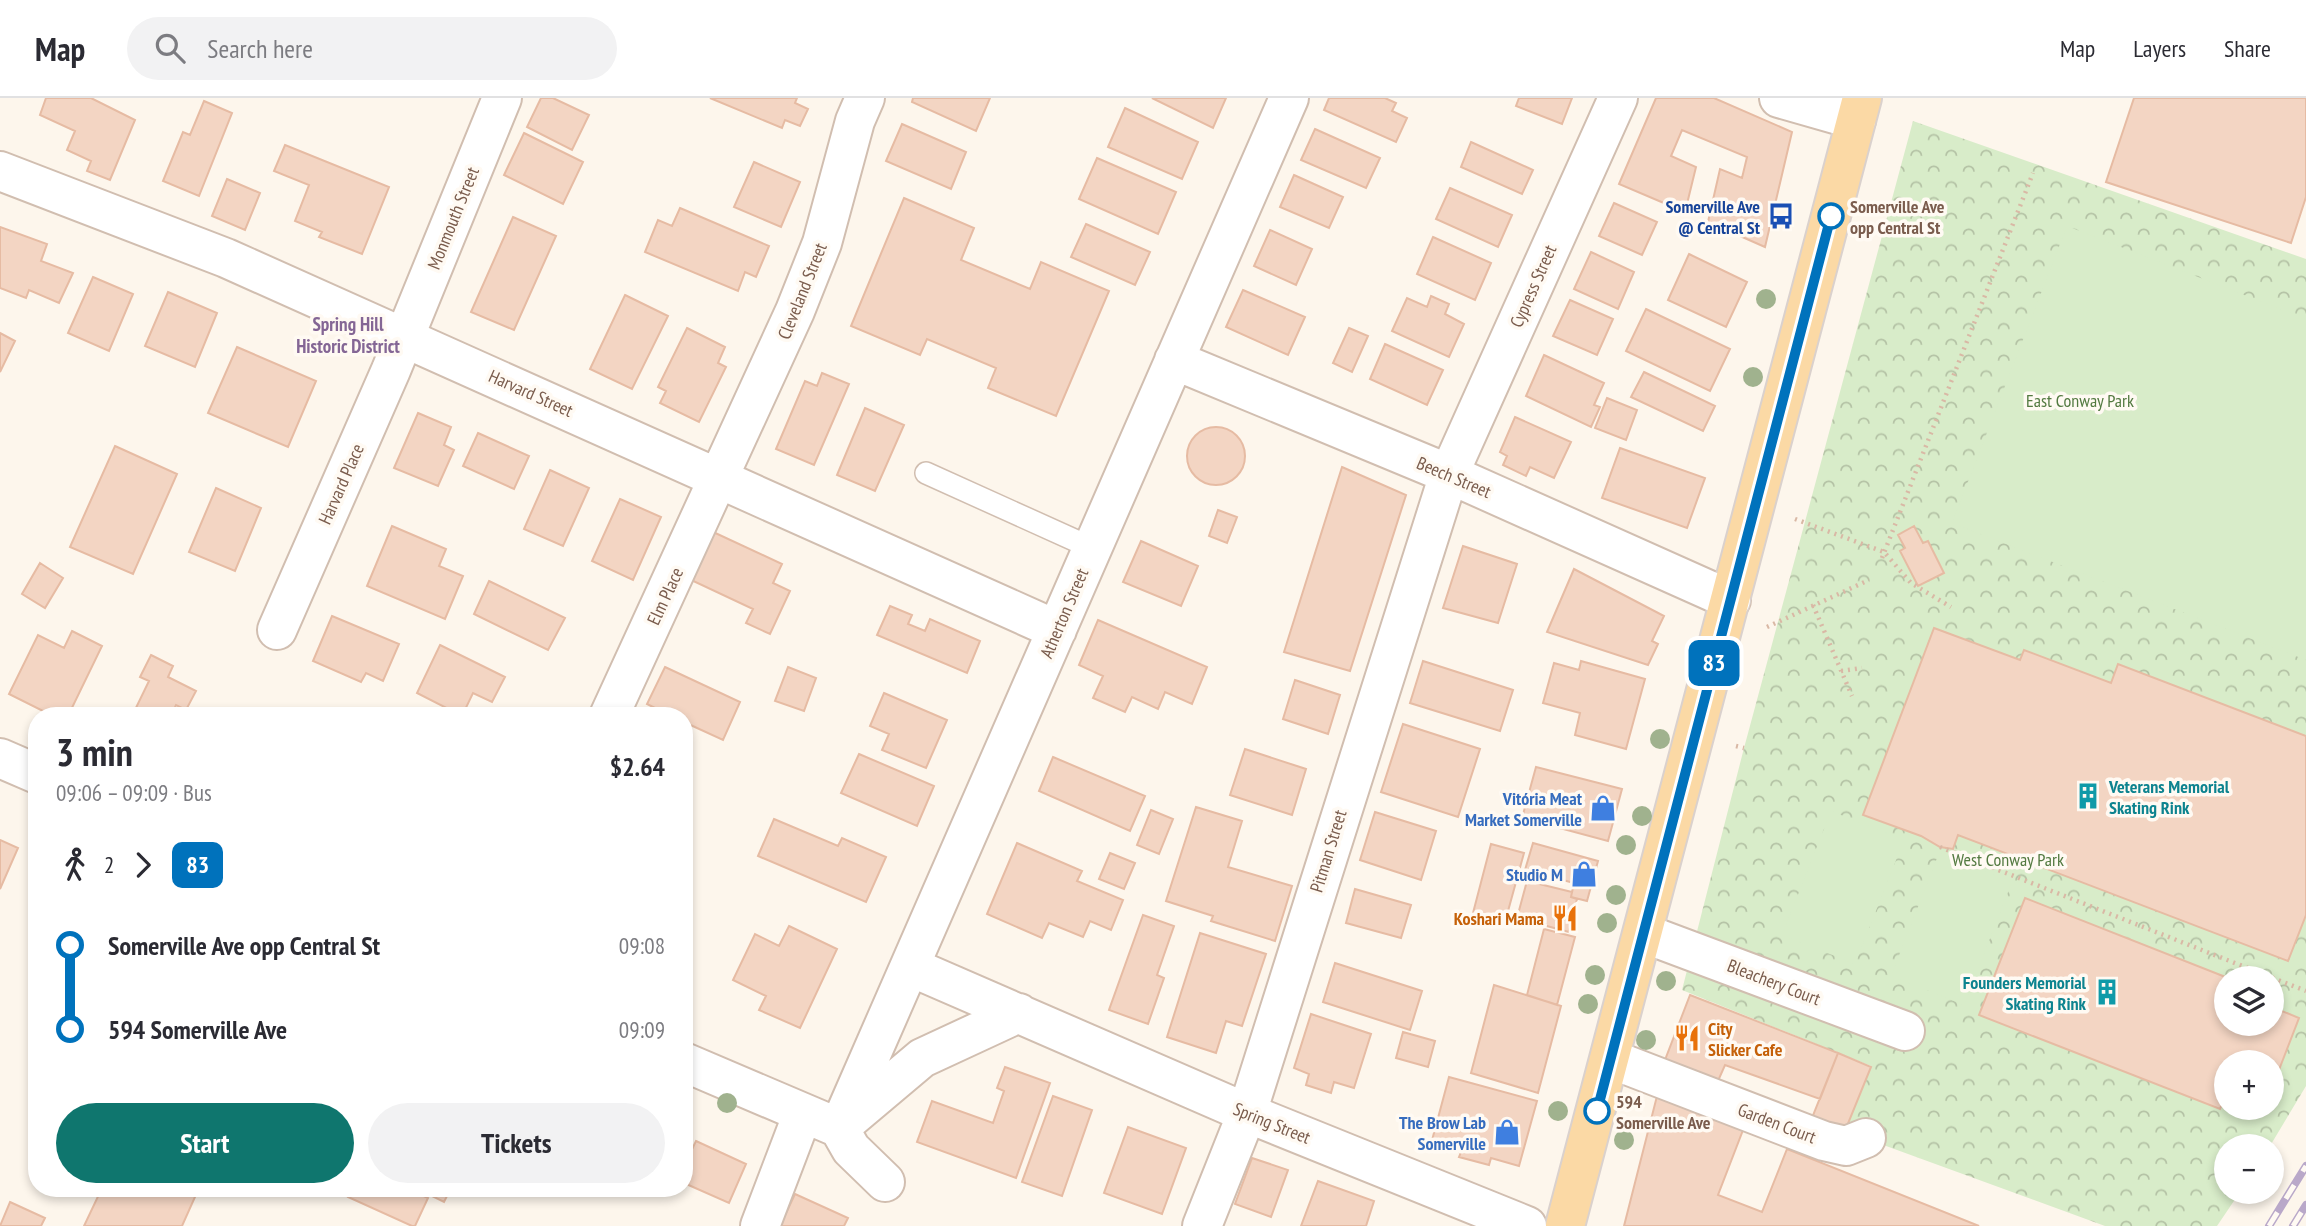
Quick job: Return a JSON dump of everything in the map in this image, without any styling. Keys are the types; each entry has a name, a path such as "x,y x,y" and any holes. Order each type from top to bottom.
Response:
{"main road":[{"path":"1565,1226 1859,109"}],"street":[{"name":"Monmouth Street","path":"404,338 502,98"},
{"name":"Cleveland Street","path":"721,477 795,311 822,243 855,121 864,98"},
{"name":"Atherton Street","path":"839,1128 1289,98"},
{"name":"Cypress Street","path":"1449,474 1618,98"},
{"path":"1779,98 1859,109"},
{"name":"Harvard Street","path":"0,171 226,258 721,477 1057,630"},
{"name":"Harvard Place","path":"277,630 404,338"},
{"name":"Beech Street","path":"1174,360 1449,474 1731,600"},
{"name":"Pitman Street","path":"1202,1226 1247,1113 1449,474"},
{"name":"Elm Place","path":"613,707 721,477"},
{"path":"0,758 28,770"},
{"name":"Bleachery Court","path":"1643,933 1905,1031"},
{"name":"Spring Street","path":"911,967 1247,1113 1527,1226"},
{"path":"839,1128 922,1058 1019,1013"},
{"name":"Garden Court","path":"1611,1059 1824,1141 1846,1146 1866,1138"},
{"path":"693,1066 839,1128 851,1149 885,1182"},
{"path":"760,1226 803,1112"}],"lane":[{"path":"926,473 1092,548"}],"path":[{"path":"1883,555 2033,173"},
{"path":"1795,519 1883,555 1921,591 1951,607"},
{"path":"1767,627 1869,580"},
{"path":"1813,605 1852,696"},
{"path":"1841,671 1863,668"},
{"path":"1736,746 1744,748"},
{"path":"1940,848 2244,966"},
{"path":"2284,982 2306,991"}],"green space":[{"name":"West Conway Park","path":"1913,121 2306,259 2306,1086 2277,1134 2214,1134 2214,1204 2232,1204 2217,1226 2105,1226 1845,1131 1871,1066 1682,990 1744,748"},
{"name":"East Conway Park","path":"2067,226 2306,319 2306,660 1952,523"},
{"path":"1831,811 1904,840 1855,964 1782,935"},
{"path":"1939,853 2012,882 1964,1005 1891,976"}],"building":[{"path":"46,98 91,98 135,120 110,180 87,171 91,161 67,150 75,131 40,115"},
{"path":"541,98 553,98 589,115 572,150 527,127"},
{"path":"710,98 797,98 795,103 808,109 800,126 785,120 782,128"},
{"path":"913,98 990,98 976,131 912,102"},
{"path":"1152,98 1226,98 1213,128"},
{"path":"1329,98 1385,98 1396,103 1392,111 1407,118 1396,142 1324,110"},
{"path":"1519,98 1572,98 1562,124 1516,106"},
{"path":"1656,98 1714,98 1792,132 1765,247 1708,222 1720,169 1742,178 1747,157 1682,130 1671,156 1696,167 1685,212 1619,184"},
{"path":"2134,98 2306,98 2306,197 2291,243 2106,182"},
{"path":"204,101 232,113 199,196 163,181 183,132 190,135"},
{"path":"1125,108 1198,142 1182,179 1108,147"},
{"path":"902,124 966,152 951,189 886,161"},
{"path":"1315,129 1380,158 1366,188 1301,160"},
{"path":"524,133 583,162 563,204 504,175"},
{"path":"1471,142 1533,170 1522,194 1461,167"},
{"path":"285,145 389,187 362,254 319,237 322,232 295,221 309,185 274,171"},
{"path":"1097,158 1176,192 1158,234 1079,199"},
{"path":"754,162 800,182 781,227 734,207"},
{"path":"1294,175 1343,197 1329,228 1280,207"},
{"path":"227,179 260,193 245,230 212,216"},
{"path":"1450,188 1512,215 1498,247 1436,219"},
{"path":"904,198 974,228 961,260 1030,289 1041,262 1109,291 1056,416 988,388 996,368 927,339 920,355 851,326"},
{"path":"1614,203 1657,222 1642,255 1599,236"},
{"path":"680,208 769,246 756,277 745,272 738,291 645,252 658,220 672,226"},
{"path":"513,217 556,236 514,330 471,312"},
{"path":"1086,224 1150,252 1135,285 1071,257"},
{"path":"0,227 47,244 41,261 73,273 59,303 29,290 26,298 0,288"},
{"path":"1270,230 1312,249 1296,285 1254,266"},
{"path":"1433,237 1491,263 1475,300 1417,274"},
{"path":"1591,252 1634,272 1618,309 1574,289"},
{"path":"1689,254 1747,282 1726,327 1668,300"},
{"path":"93,277 133,294 109,351 68,333"},
{"path":"1243,290 1305,317 1288,355 1226,327"},
{"path":"168,292 217,313 195,367 145,346"},
{"path":"625,295 668,316 632,389 590,369"},
{"path":"1431,296 1449,304 1445,314 1464,324 1449,357 1392,331 1407,298 1427,307"},
{"path":"1570,300 1613,319 1597,355 1553,336"},
{"path":"1646,309 1730,349 1710,391 1626,351"},
{"path":"687,328 725,347 718,363 726,367 699,422 660,403 666,391 658,387"},
{"path":"1349,328 1368,336 1352,372 1333,363"},
{"path":"0,333 15,341 0,372"},
{"path":"1385,344 1443,370 1427,405 1370,379"},
{"path":"237,347 316,381 288,447 208,413"},
{"path":"1544,355 1604,383 1594,405 1600,407 1591,427 1526,396"},
{"path":"1644,372 1715,406 1703,431 1631,397"},
{"path":"822,373 849,384 814,465 776,449 805,381 817,386"},
{"path":"1607,398 1637,410 1626,440 1595,428"},
{"path":"865,408 904,425 875,491 837,475"},
{"path":"418,413 451,427 444,445 454,450 438,486 394,468"},
{"path":"1515,417 1571,442 1554,478 1530,467 1526,476 1503,465 1507,456 1500,452"},
{"path":"1216,427 1227,429 1240,440 1245,456 1243,467 1232,480 1216,485 1205,483 1192,472 1187,456 1189,445 1200,432"},
{"path":"478,433 529,456 514,489 463,466"},
{"path":"115,446 177,474 133,574 70,547"},
{"path":"1620,448 1705,478 1687,528 1602,498"},
{"path":"1342,467 1406,495 1350,671 1284,652"},
{"path":"550,470 589,488 563,546 524,529"},
{"path":"216,488 261,508 235,571 189,552"},
{"path":"620,499 661,517 633,580 592,561"},
{"path":"1218,510 1237,517 1227,543 1209,536"},
{"path":"392,526 446,549 439,566 463,576 445,619 367,586"},
{"path":"1914,526 1923,543 1928,541 1944,573 1918,586 1900,551 1905,548 1898,535"},
{"path":"711,531 782,564 773,583 790,591 770,634 746,623 753,609 689,579"},
{"path":"1141,541 1198,566 1181,606 1123,582"},
{"path":"1463,546 1517,564 1498,623 1443,608"},
{"path":"40,563 63,578 45,608 22,594"},
{"path":"1574,569 1664,616 1652,641 1658,644 1648,665 1547,632"},
{"path":"489,581 565,618 548,650 474,614"},
{"path":"890,606 912,615 908,624 925,631 930,619 980,641 967,673 877,635"},
{"path":"332,616 399,644 383,681 366,673 361,682 313,661"},
{"path":"1098,620 1207,667 1192,704 1165,692 1158,709 1132,697 1125,712 1093,698 1103,676 1079,665"},
{"name":"Veterans Memorial Skating Rink","path":"1934,628 2020,660 2024,650 2111,683 2118,664 2306,736 2306,915 2288,961 1958,835 1953,849 1940,847 1921,836 1863,815"},
{"path":"72,631 102,646 72,707 35,707 9,694 38,635 64,648"},
{"path":"440,645 505,677 492,702 473,693 466,707 444,707 417,693"},
{"path":"151,655 173,666 168,677 196,691 188,707 136,707 149,681 140,677"},
{"path":"1423,661 1513,690 1500,731 1410,703"},
{"path":"1581,661 1645,679 1626,749 1575,735 1580,713 1543,703 1554,663 1579,670"},
{"path":"665,667 740,702 723,740 693,726 693,707 653,707 647,704"},
{"path":"788,667 816,678 804,711 775,701"},
{"path":"1295,680 1340,695 1328,734 1283,719"},
{"path":"884,693 947,720 926,768 882,750 889,734 870,726"},
{"path":"1403,724 1480,749 1458,817 1381,792"},
{"path":"1245,749 1306,769 1292,815 1230,795"},
{"path":"859,754 934,786 917,826 841,793"},
{"path":"1053,757 1145,796 1130,831 1039,791"},
{"path":"1536,767 1622,789 1608,841 1522,818"},
{"path":"1196,807 1242,821 1228,867 1292,886 1275,941 1211,921 1213,916 1166,901"},
{"path":"1151,810 1173,819 1159,854 1137,845"},
{"path":"1375,812 1436,831 1421,880 1360,860"},
{"path":"774,819 838,846 842,838 886,857 866,902 758,856"},
{"path":"0,840 18,848 0,889"},
{"path":"1017,843 1082,871 1077,881 1123,900 1111,930 1090,921 1083,937 1049,923 1042,938 987,914"},
{"path":"1533,843 1598,861 1587,901 1571,897 1574,883 1525,870"},
{"path":"1491,844 1524,853 1505,922 1473,913"},
{"path":"1110,853 1135,863 1124,889 1099,879"},
{"path":"1527,881 1572,892 1571,897 1577,899 1569,932 1517,918"},
{"path":"1355,889 1411,905 1401,938 1346,923"},
{"name":"Founders Memorial Skating Rink","path":"2025,898 2214,972 2214,1036 2284,1036 2284,1012 2299,1018 2284,1057 2284,1050 2214,1050 2214,1107 1979,1015"},
{"path":"1143,915 1174,926 1157,975 1164,978 1148,1024 1109,1010"},
{"path":"789,926 837,949 800,1028 759,1010 766,996 733,980 755,934 779,946"},
{"path":"1544,929 1575,937 1557,1005 1527,995"},
{"path":"1200,933 1266,954 1242,1026 1226,1021 1216,1053 1167,1037"},
{"path":"1335,963 1422,991 1410,1030 1323,1002"},
{"path":"1494,985 1561,1006 1538,1093 1471,1073"},
{"path":"1690,995 1838,1053 1820,1099 1725,1065 1718,1081 1665,1060"},
{"path":"1311,1014 1371,1034 1354,1088 1334,1082 1331,1093 1306,1085 1309,1074 1294,1068"},
{"path":"1403,1032 1435,1041 1428,1067 1396,1058"},
{"path":"1838,1053 1871,1067 1845,1131 1812,1118"},
{"path":"1005,1067 1050,1083 1016,1178 917,1142 932,1101 993,1123 1004,1091 997,1088"},
{"path":"1449,1077 1537,1101 1519,1166 1491,1158 1489,1165 1459,1157 1461,1152 1431,1144"},
{"path":"1053,1096 1092,1110 1062,1196 1022,1182"},
{"path":"1657,1096 1743,1130 1718,1195 1762,1212 1787,1149 1979,1226 1624,1226"},
{"path":"1128,1127 1186,1148 1162,1214 1104,1193"},
{"path":"696,1141 746,1164 729,1203 693,1187 693,1147"},
{"path":"1252,1158 1288,1170 1271,1217 1235,1204"},
{"path":"1318,1181 1374,1201 1366,1226 1301,1226"},
{"path":"795,1194 848,1218 844,1226 780,1226"},
{"path":"98,1197 195,1197 182,1226 84,1226"},
{"path":"348,1197 428,1198 415,1226"},
{"path":"434,1197 446,1197 444,1202"},
{"path":"10,1202 45,1218 41,1226 0,1226"}],"railway":[{"path":"2269,1226 2306,1166"},
{"path":"2293,1226 2306,1205"}],"bus line":[{"name":"83","path":"1597,1111 1831,216"}],"place":[{"name":"Somerville Ave @ Central St","path":"1781,216"},
{"name":"Somerville Ave opp Central St","path":"1831,216"},
{"name":"Veterans Memorial Skating Rink","path":"2088,796"},
{"name":"Vitória Meat Market Somerville","path":"1603,808"},
{"name":"Studio M","path":"1584,874"},
{"name":"Koshari Mama","path":"1565,918"},
{"name":"Founders Memorial Skating Rink","path":"2107,992"},
{"name":"City Slicker Cafe","path":"1687,1038"},
{"name":"594 Somerville Ave","path":"1597,1111"},
{"name":"The Brow Lab Somerville","path":"1507,1132"}],"district":[{"name":"Spring Hill Historic District","path":"348,335"}]}
